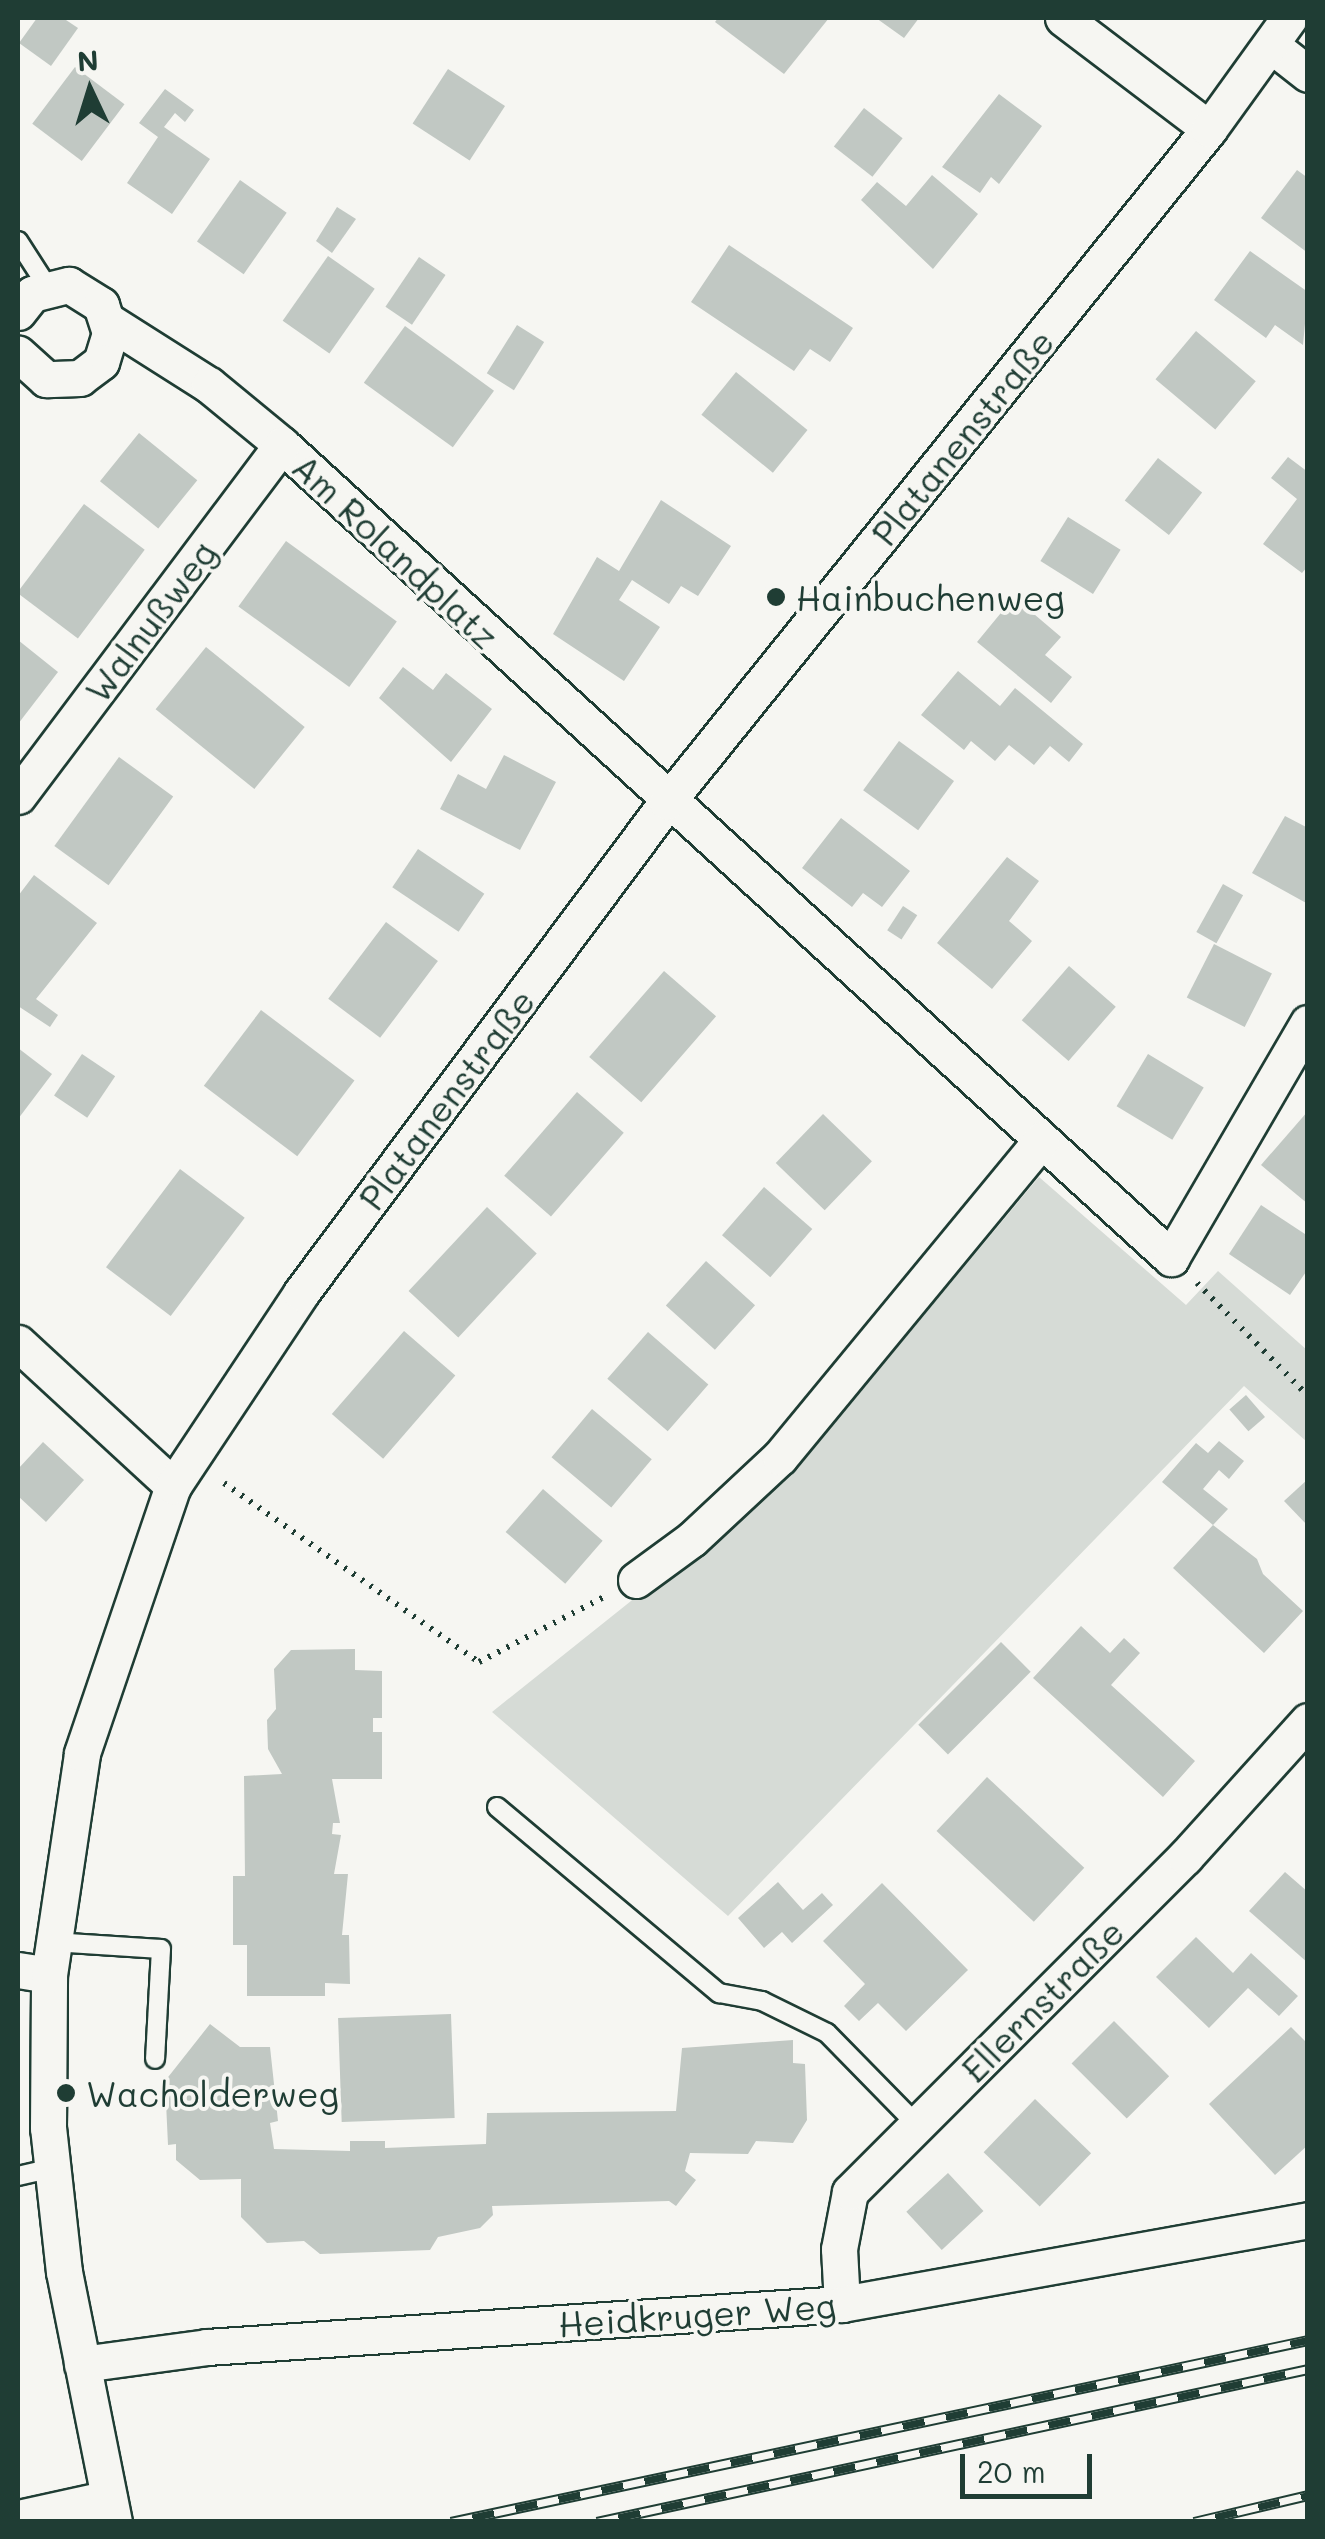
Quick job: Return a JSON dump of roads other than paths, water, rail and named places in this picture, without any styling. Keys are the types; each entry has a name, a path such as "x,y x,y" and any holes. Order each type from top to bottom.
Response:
{"street":[{"path":"1063,18 1209,129"},
{"path":"1280,31 1308,74"},
{"name":"Platanenstraße","path":"112,2510 82,2364 52,2168 40,1962 82,1753 181,1473 301,1293 667,802 1209,129 1280,31"},
{"path":"18,312 47,286"},
{"name":"Am Rolandplatz","path":"47,286 85,290 108,321 208,384 282,445 667,802"},
{"path":"18,354 46,379 80,378 107,350 108,321"},
{"name":"Walnußweg","path":"18,796 282,445"},
{"path":"667,802 1171,1258 1308,1023"},
{"path":"636,1580 692,1540 780,1457 1041,1140"},
{"path":"18,1343 181,1473"},
{"name":"Ellernstraße","path":"842,2304 838,2250 850,2192 1185,1857 1308,1721"},
{"name":"Heidkruger Weg","path":"82,2364 207,2346 842,2304 1308,2220"},
{"path":"18,2518 112,2510"}],"lane":[{"path":"18,242 47,286"},
{"path":"497,1806 719,1993 762,2001 827,2033 916,2125"},
{"path":"40,1962 161,1949 156,2059"},
{"path":"18,2176 52,2168"}],"railway":[{"path":"451,2522 1308,2340"},
{"path":"597,2522 1308,2369"},
{"path":"1194,2522 1308,2495"}],"place":[{"name":"Hainbuchenweg","path":"776,597"},
{"name":"Wacholderweg","path":"66,2093"}]}
